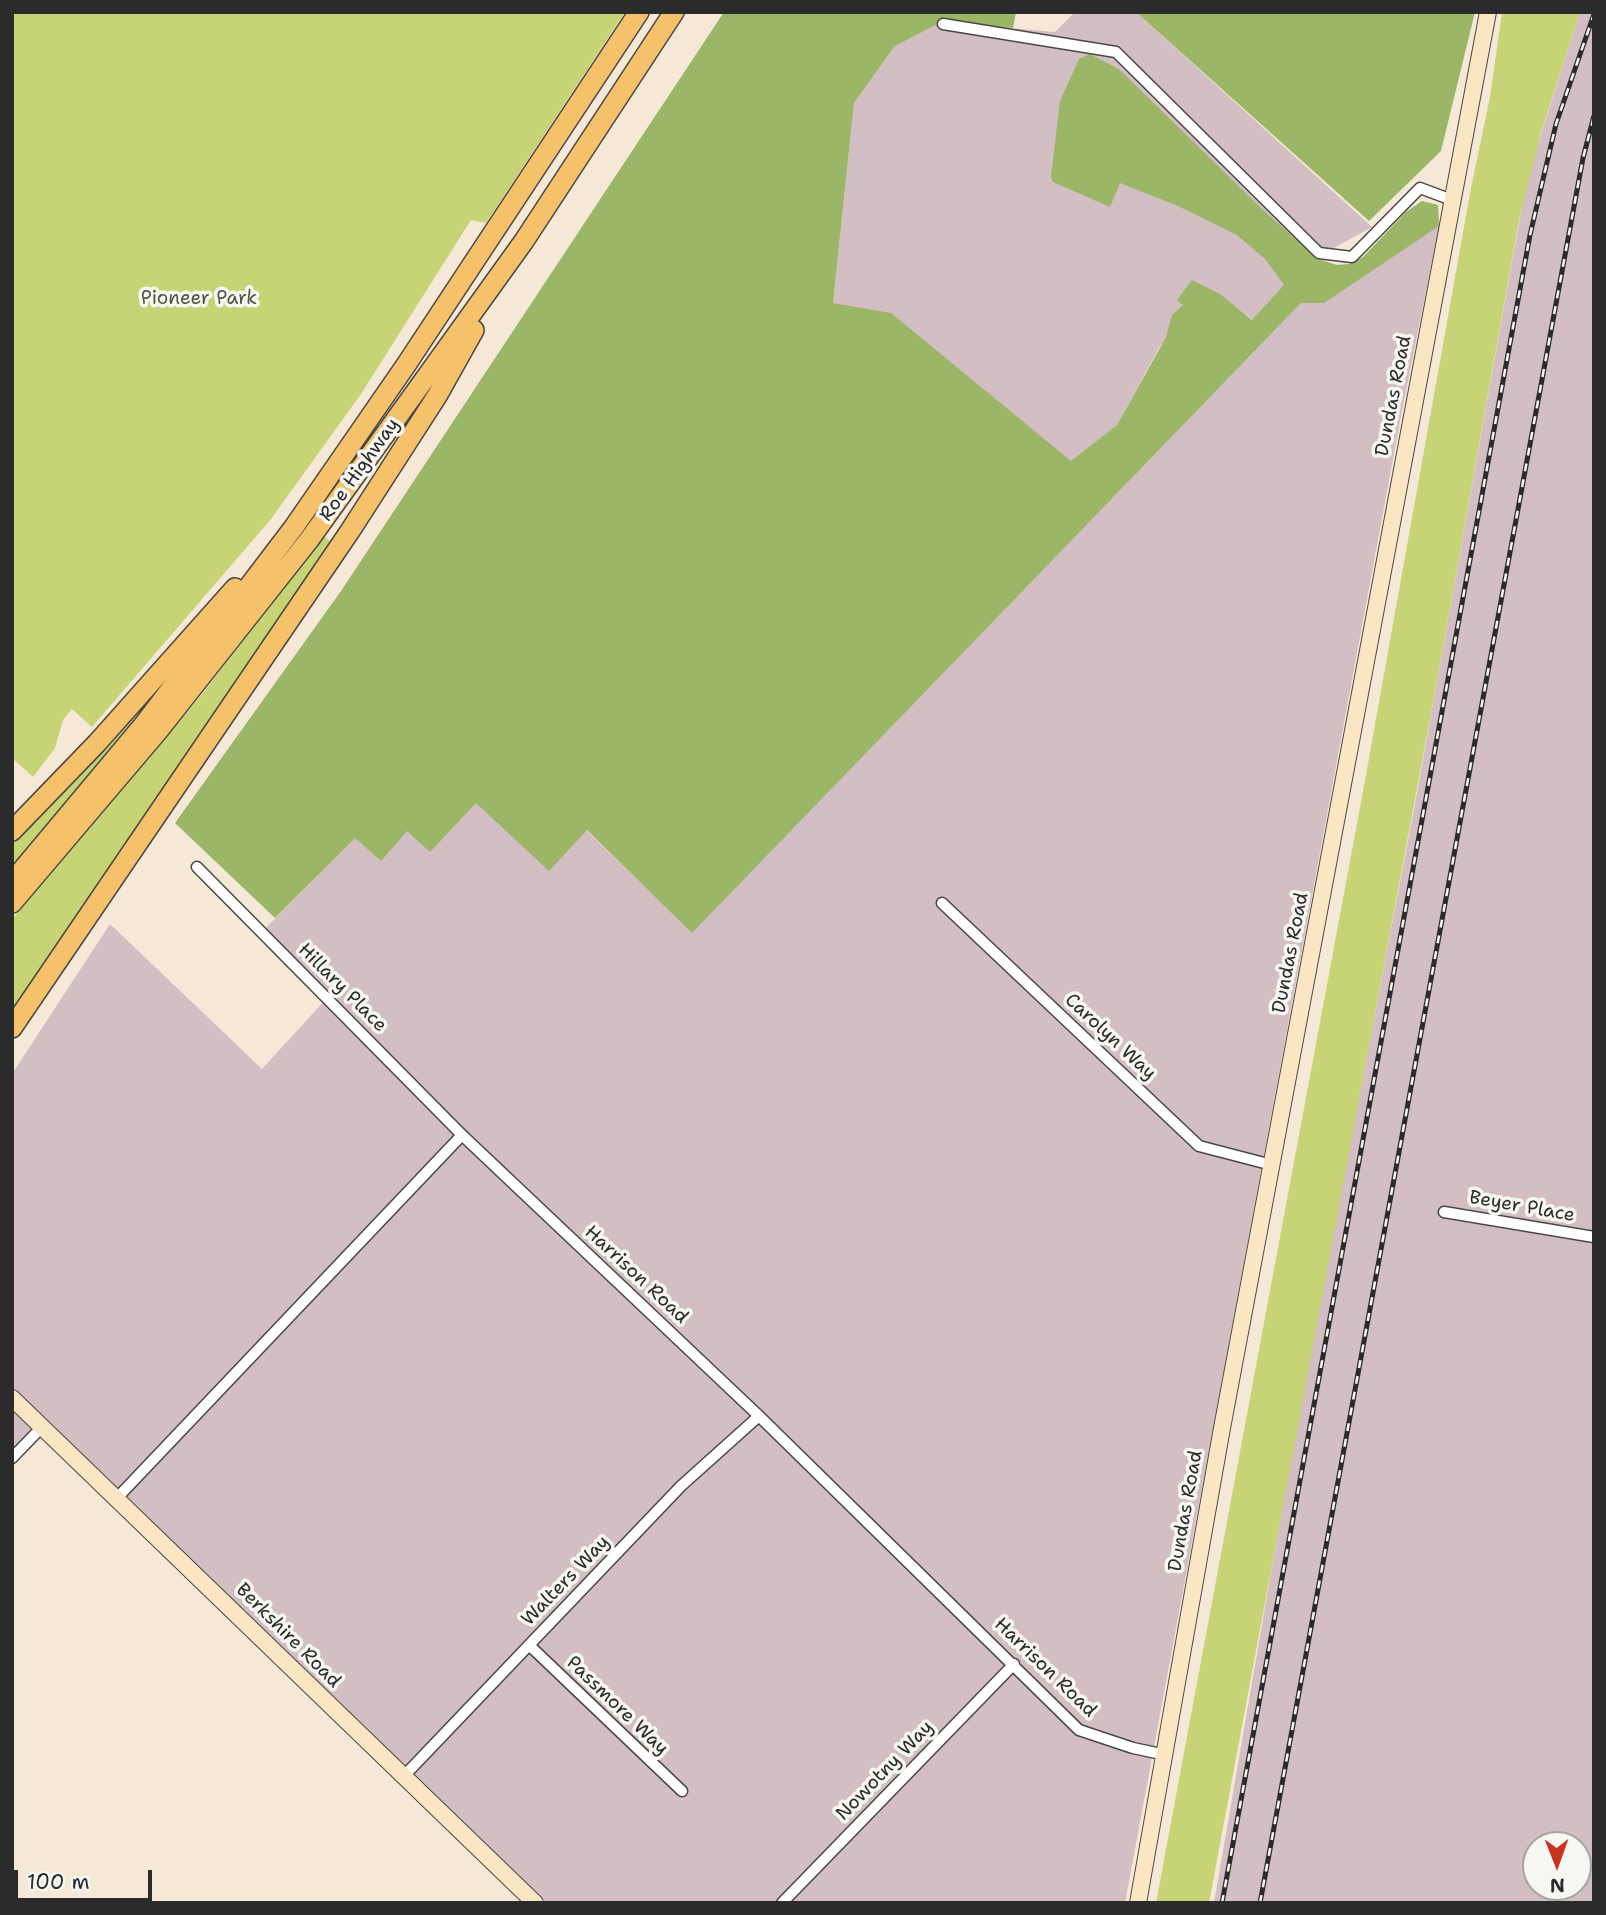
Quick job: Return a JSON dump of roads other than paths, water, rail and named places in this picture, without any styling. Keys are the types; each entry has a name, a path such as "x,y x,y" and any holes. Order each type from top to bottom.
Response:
{"highway":[{"name":"Roe Highway","path":"12,882 145,723 294,527 406,365 639,12"},
{"name":"Roe Highway","path":"12,903 158,731 309,540 524,241 674,12"},
{"path":"12,1028 408,441 524,241"},
{"path":"12,831 294,527"}],"main road":[{"name":"Dundas Road","path":"1138,1903 1222,1428 1488,12"},
{"name":"Berkshire Road","path":"12,1398 534,1903"}],"street":[{"path":"943,24 1116,52 1320,253 1352,257 1420,188 1452,200"},
{"name":"Hillary Place","path":"197,867 462,1135"},
{"name":"Carolyn Way","path":"942,902 1199,1146 1272,1165"},
{"path":"117,1498 462,1135"},
{"name":"Harrison Road","path":"462,1135 759,1416 1079,1730 1133,1748 1166,1755"},
{"name":"Beyer Place","path":"1444,1212 1594,1237"},
{"name":"Walters Way","path":"404,1776 681,1486 759,1416"},
{"path":"12,1458 42,1427"},
{"name":"Passmore Way","path":"530,1645 682,1791"},
{"name":"Nowotny Way","path":"782,1903 1014,1664"}],"railway":[{"path":"1222,1903 1530,235 1556,124 1594,14"},
{"path":"1260,1903 1583,158 1594,116"}],"park label":[{"name":"Pioneer Park","path":"199,299"}]}
